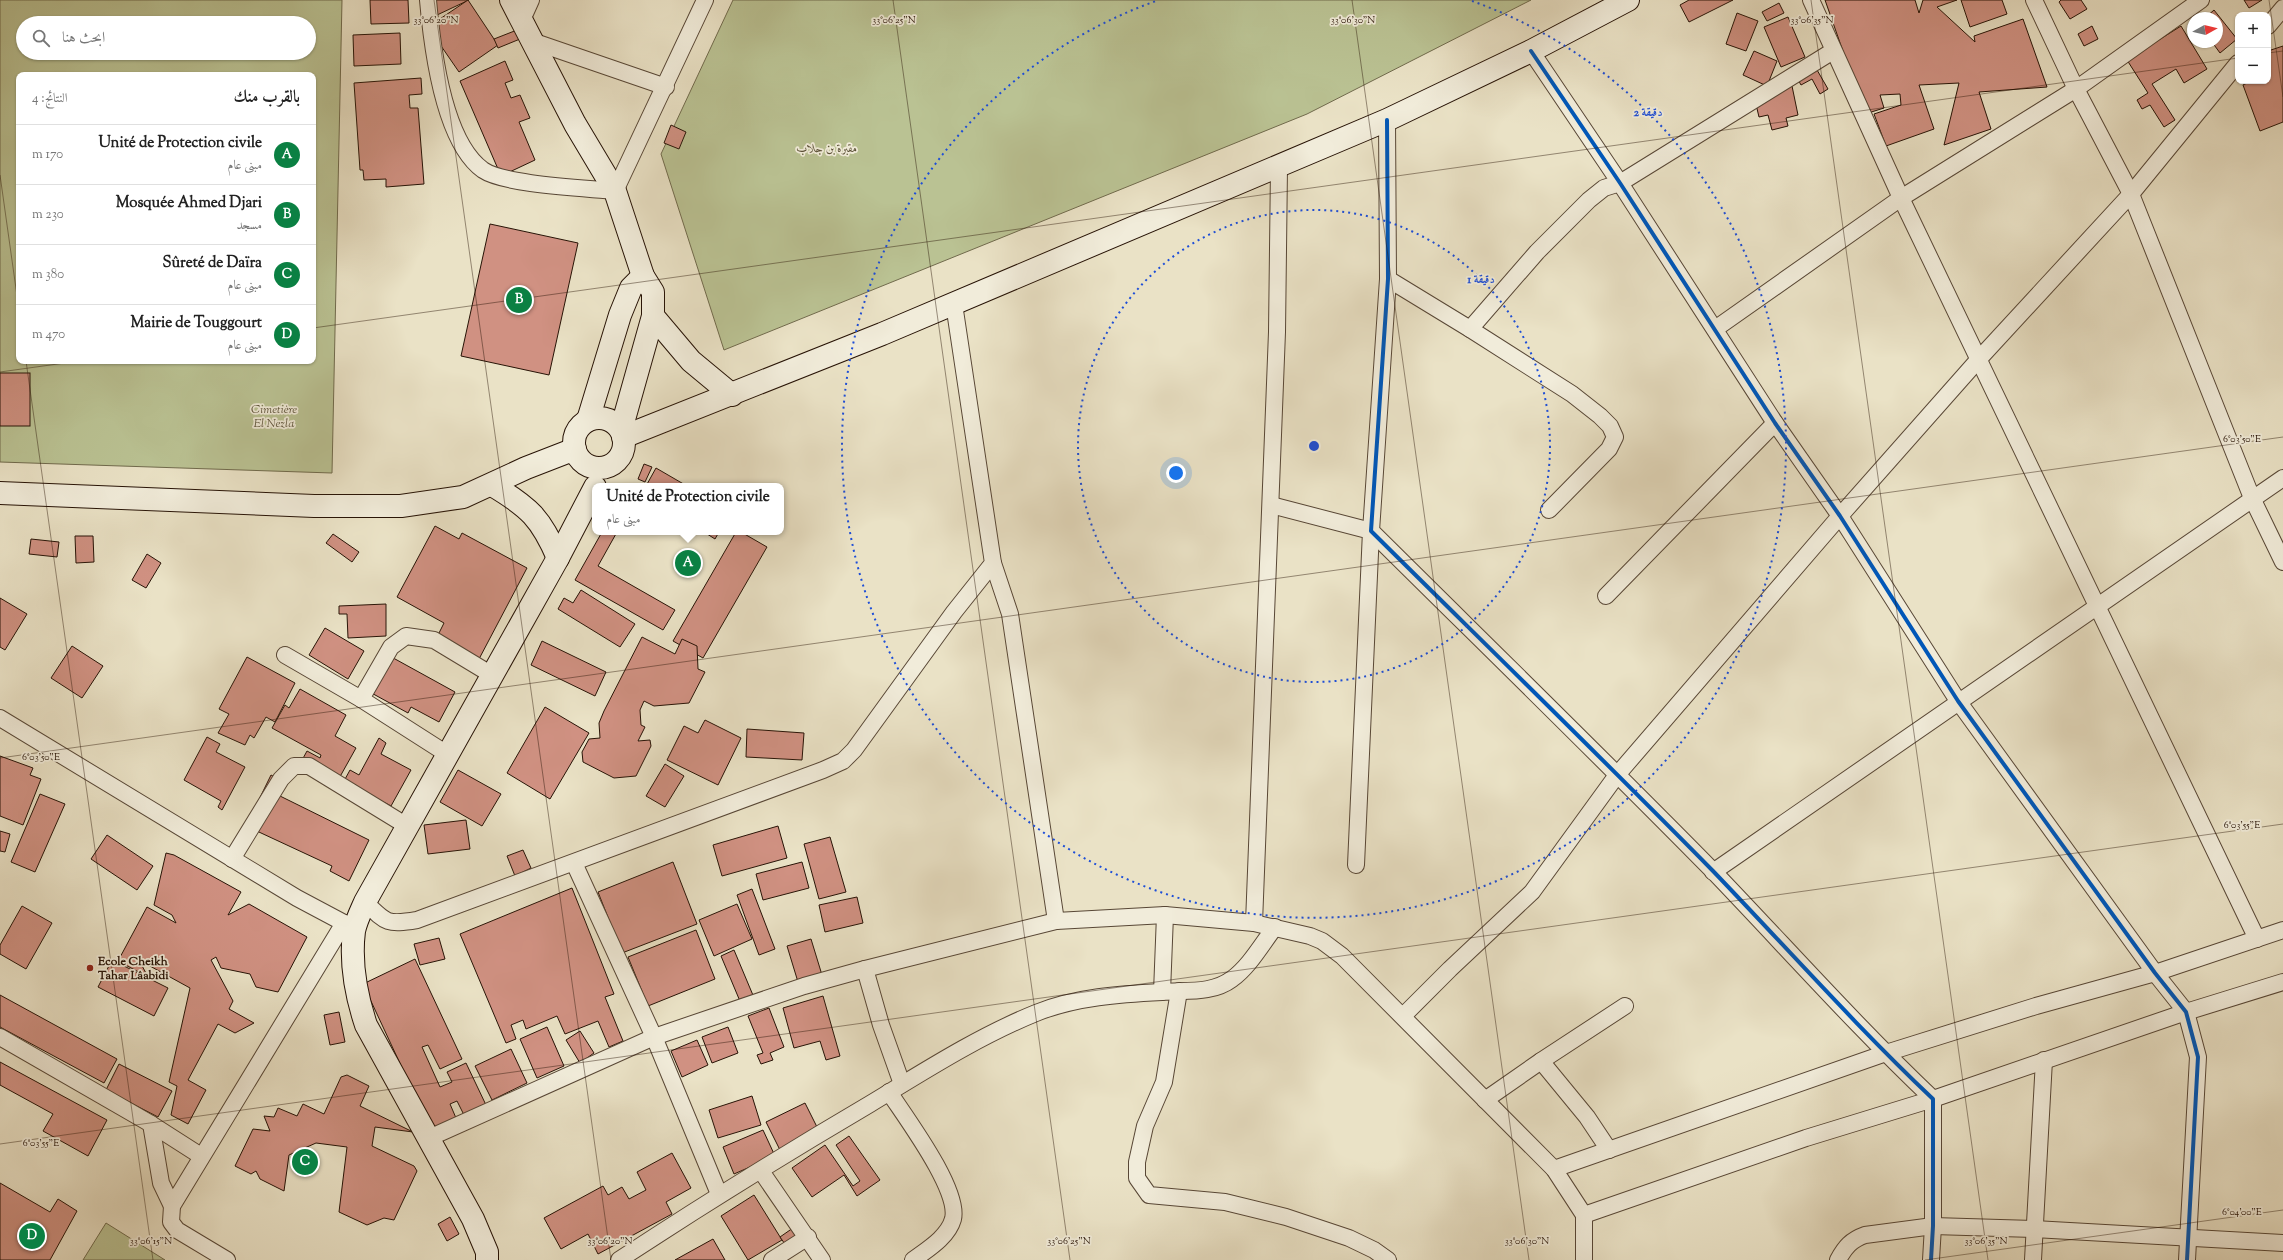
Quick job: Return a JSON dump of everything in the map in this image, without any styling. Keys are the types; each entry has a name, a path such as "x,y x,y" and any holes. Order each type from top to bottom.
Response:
{"main road":[{"path":"511,0 575,124 615,191 643,276 653,292 653,316 622,433 622,452 618,459 605,467 597,483"},
{"path":"622,433 732,395 954,304 1279,167 1387,120 1531,50 1628,0"},
{"path":"605,467 591,466 584,462 575,449 576,433 588,420 620,314 631,288 643,276"},
{"path":"653,316 690,361 732,395"},
{"path":"588,420 595,418 610,420 622,433"},
{"path":"0,493 369,507 401,506 456,498 575,449"},
{"path":"492,484 518,500 533,515 546,531 558,558"},
{"path":"488,1257 473,1219 366,1025 358,1000 349,927 365,902 558,558 592,492"}],"street":[{"path":"428,0 431,41 446,108 470,157 484,170 503,178 615,191 666,87 705,0"},
{"path":"522,20 531,0"},
{"path":"1811,0 1901,198 1978,360 2098,605 2257,939"},
{"path":"2034,0 2076,89 2131,194 2252,498 2283,562"},
{"path":"1715,329 1901,198 2076,89 2201,0"},
{"path":"2271,22 2283,8"},
{"path":"532,41 666,87"},
{"path":"1531,50 1620,183 1775,423 1840,516 1958,701 2155,973 2186,1012 2198,1057 2187,1260"},
{"path":"1470,329 1537,252 1589,200 1604,188 1620,183 1833,51"},
{"path":"1403,1016 1450,969 1532,892 1618,775 1840,516 1978,360 2131,194 2235,67"},
{"path":"1356,866 1370,531 1388,279 1387,120"},
{"path":"1254,923 1271,505 1279,167"},
{"path":"1388,279 1572,394 1600,416 1614,432 1615,437 1609,449 1549,510"},
{"path":"954,304 992,564 1010,614 1056,921"},
{"path":"1606,596 1775,423"},
{"path":"1713,872 1958,701 2283,478"},
{"path":"1271,505 1370,531 1618,775 1713,872 1886,1054 1933,1099 1933,1226 1931,1260"},
{"path":"365,902 383,920 405,922 425,917 823,770 842,760 854,750 954,612 992,564"},
{"path":"360,699 391,647 406,636 434,640 492,675"},
{"path":"285,655 360,699 447,754"},
{"path":"0,718 232,859 349,927 202,1156 172,1206"},
{"path":"232,859 281,779 294,766 309,766 407,826"},
{"path":"574,863 654,1037 719,1194"},
{"path":"1162,992 1165,915"},
{"path":"428,1138 654,1037 789,991 866,969 1056,921 1165,915 1254,923 1310,936 1330,946 1403,1016 1554,1169 1584,1215 1584,1260"},
{"path":"619,1260 719,1194 760,1171 938,1063 1037,1012 1085,999 1162,992 1198,991 1219,986 1232,980 1242,970 1275,927"},
{"path":"1554,1169 1886,1054 2036,1006 2155,973 2283,930"},
{"path":"866,969 896,1088 951,1195 953,1206 953,1218 948,1230 913,1260"},
{"path":"1584,1215 1806,1138 1933,1099 2186,1012 2283,982"},
{"path":"1179,992 1164,1082 1145,1126 1137,1162 1137,1178 1143,1189 1149,1195 1225,1202 1286,1217 1349,1238 1374,1250 1388,1260"},
{"path":"1485,1100 1624,1006"},
{"path":"0,1037 151,1124 202,1156"},
{"path":"2033,1260 2044,1060"},
{"path":"1541,1061 1587,1117 1609,1150"},
{"path":"151,1124 161,1183 172,1206 172,1222 177,1230 227,1260"},
{"path":"760,1171 808,1237 822,1260"},
{"path":"1838,1260 1844,1248 1854,1239 1864,1235 1933,1226 2034,1228 2188,1239 2283,1243"},
{"path":"772,1260 808,1237"}],"green space":[{"name":"Cimetière El Nezla","path":"0,0 342,0 332,473 0,462"},
{"name":"مقبرة بن جلاب","path":"733,0 1531,0 1307,114 724,350 661,154"},
{"path":"106,1223 165,1260 83,1260"}],"building":[{"path":"370,0 408,0 409,23 371,24"},
{"path":"430,0 469,0 437,15"},
{"path":"468,0 498,45 459,72 428,27"},
{"path":"1689,0 1733,0 1689,22 1680,5"},
{"path":"1825,0 1915,0 1919,13 1923,0 1957,0 1937,7 1975,42 1974,36 2023,19 2047,87 1979,92 1991,129 1944,145 1959,83 1919,85 1934,129 1886,146 1874,114 1901,105 1900,94 1880,95 1884,108 1865,114"},
{"path":"1961,0 2002,0 2007,14 1970,27"},
{"path":"2061,0 2081,0 2087,9 2070,19 2059,2"},
{"path":"2244,0 2262,0 2249,8"},
{"path":"1779,3 1784,13 1767,21 1762,12"},
{"path":"1737,13 1758,21 1746,51 1726,44"},
{"path":"1788,17 1805,57 1781,67 1764,27"},
{"path":"2223,21 2235,36 2235,41 2220,53 2216,48 2223,48"},
{"path":"2092,26 2098,39 2084,46 2078,34"},
{"path":"2181,26 2187,36 2187,48 2194,48 2207,69 2184,83 2176,69 2152,84 2175,120 2164,127 2150,105 2142,109 2137,100 2148,93 2127,60"},
{"path":"517,30 520,39 498,48 494,39"},
{"path":"400,33 401,64 354,66 353,35"},
{"path":"2283,46 2283,122 2260,131 2243,85 2271,84 2271,50"},
{"path":"1754,51 1777,61 1767,86 1743,75"},
{"path":"505,61 513,80 505,83 511,98 520,95 530,118 519,122 535,160 501,176 460,81"},
{"path":"1813,63 1828,89 1820,94 1812,79 1801,85 1795,74"},
{"path":"421,78 422,94 409,95 410,108 418,108 424,184 386,187 386,179 364,180 363,170 360,170 354,83"},
{"path":"1792,86 1798,115 1786,118 1788,126 1772,130 1768,115 1759,117 1754,96"},
{"path":"671,125 686,132 679,149 664,143"},
{"path":"490,224 578,243 549,375 461,356"},
{"path":"0,373 30,373 30,426 0,426"},
{"path":"644,464 652,467 645,482 638,479"},
{"path":"656,468 682,483 648,483"},
{"path":"435,526 459,539 462,533 527,568 479,659 437,637 444,623 397,597"},
{"path":"333,534 359,552 352,562 326,543"},
{"path":"600,535 615,535 598,566 675,610 663,630 575,580"},
{"path":"709,535 717,535 715,539"},
{"path":"734,535 746,535 767,547 703,658 673,641"},
{"path":"75,536 93,536 94,562 76,563"},
{"path":"31,539 59,542 57,557 29,554"},
{"path":"147,554 161,563 146,588 132,580"},
{"path":"581,590 635,624 620,647 558,609 564,598 573,603"},
{"path":"0,598 27,614 5,650 0,647"},
{"path":"386,604 386,636 348,638 347,614 339,614 339,606"},
{"path":"325,628 364,651 348,679 309,655"},
{"path":"642,637 675,654 682,639 697,646 698,669 705,672 689,703 654,706 644,701 640,710 641,725 645,727 638,741 650,740 651,746 636,776 614,778 583,762 582,752 589,739 600,738 599,723"},
{"path":"542,641 606,672 595,696 531,665"},
{"path":"72,646 103,666 82,698 51,678"},
{"path":"386,654 455,692 439,722 411,707 408,713 366,690"},
{"path":"247,657 295,683 275,722 266,717 254,738 250,735 245,745 218,733 229,714 219,709"},
{"path":"300,689 346,715 335,736 356,748 337,782 301,762 307,751 320,758 321,755 272,728 285,705 289,708"},
{"path":"545,707 589,733 550,799 507,773"},
{"path":"705,720 741,738 718,785 667,760 684,726 698,733"},
{"path":"747,729 804,733 802,760 746,757"},
{"path":"207,737 220,744 216,752 245,767 222,810 218,807 221,801 184,780"},
{"path":"379,738 386,743 381,754 411,770 391,806 344,781 350,770 359,775"},
{"path":"0,756 33,768 30,775 41,779 23,825 0,816"},
{"path":"665,764 684,776 665,807 646,796"},
{"path":"458,770 501,794 482,826 440,802"},
{"path":"271,775 286,783 280,796 369,840 349,881 330,871 332,866 246,826"},
{"path":"40,794 65,804 35,872 11,862"},
{"path":"466,820 470,849 428,854 424,825"},
{"path":"778,826 787,858 722,876 713,845"},
{"path":"0,831 10,834 5,852 0,851"},
{"path":"107,835 153,866 137,890 91,859"},
{"path":"830,837 846,892 819,899 804,844"},
{"path":"523,850 531,868 515,876 507,856"},
{"path":"166,853 174,855 241,892 228,915 249,904 307,937 278,992 256,987 250,974 221,968 216,957 211,960 233,1001 229,1009 254,1023 235,1033 218,1024 188,1080 206,1090 188,1124 171,1115 177,1086 169,1082 190,988 139,960 148,977 118,961 147,907 176,923 172,915 154,905"},
{"path":"673,862 697,924 622,953 598,892"},
{"path":"802,862 809,888 763,900 756,874"},
{"path":"572,888 614,994 605,997 623,1041 609,1047 598,1021 565,1034 557,1016 526,1029 523,1020 511,1025 516,1039 506,1043 460,934"},
{"path":"752,889 775,949 759,955 737,895"},
{"path":"857,897 863,923 825,932 819,905"},
{"path":"737,904 752,939 714,956 699,920"},
{"path":"22,906 52,923 26,969 0,954 0,945"},
{"path":"696,930 715,979 648,1006 628,957"},
{"path":"439,938 445,959 420,965 414,944"},
{"path":"811,939 822,975 798,982 787,946"},
{"path":"734,950 755,1000 742,1006 721,956"},
{"path":"415,959 462,1059 440,1069 428,1045 422,1047 440,1087 452,1082 447,1072 466,1063 486,1105 464,1115 457,1101 450,1104 456,1118 431,1130 363,984"},
{"path":"112,960 168,988 154,1016 98,987"},
{"path":"0,995 117,1059 104,1083 0,1027"},
{"path":"823,996 840,1056 826,1060 820,1041 794,1048 783,1008"},
{"path":"769,1008 784,1047 770,1053 773,1060 761,1064 757,1055 763,1053 748,1016"},
{"path":"339,1012 345,1042 330,1045 324,1015"},
{"path":"547,1027 564,1066 537,1078 520,1039"},
{"path":"728,1027 738,1053 712,1063 702,1037"},
{"path":"580,1031 594,1053 580,1063 566,1040"},
{"path":"697,1040 708,1065 682,1077 671,1051"},
{"path":"511,1049 527,1083 492,1100 475,1066"},
{"path":"0,1062 107,1120 88,1156 43,1131 53,1114 0,1085"},
{"path":"119,1064 172,1091 158,1117 106,1090"},
{"path":"347,1075 369,1086 360,1106 413,1132 375,1127 372,1146 414,1166 417,1171 394,1220 384,1218 367,1225 339,1212 347,1147 316,1143 289,1155 284,1191 260,1179 256,1171 251,1174 235,1166 253,1129 270,1131 264,1116 274,1117 278,1108 297,1116 303,1104 324,1114 341,1077"},
{"path":"752,1096 761,1125 718,1138 709,1110"},
{"path":"805,1103 819,1131 780,1150 766,1122"},
{"path":"763,1130 775,1156 734,1174 723,1147"},
{"path":"849,1136 880,1180 857,1196 844,1175 812,1197 792,1168 825,1145 853,1186 860,1181 836,1145"},
{"path":"672,1153 691,1188 666,1202 672,1214 598,1254 588,1234 561,1249 544,1218 603,1186 608,1195 622,1187 629,1199 646,1190 637,1172"},
{"path":"0,1183 50,1212 58,1199 77,1211 50,1260 0,1260"},
{"path":"754,1195 782,1240 748,1260 721,1216"},
{"path":"450,1217 459,1234 447,1241 438,1224"},
{"path":"803,1221 809,1231 787,1247 780,1237"},
{"path":"713,1239 725,1260 675,1260"}],"cycle path":[{"path":"1531,51 1620,183 1775,423 1840,516 1958,701 2155,973 2186,1012 2198,1057 2187,1260"},
{"path":"1387,120 1388,279 1371,531 1671,828 1849,1015 1933,1099 1933,1226 1931,1260"}],"place":[{"name":"Mosquée Ahmed Djari","path":"519,300"},
{"name":"Unité de Protection civile","path":"688,563"},
{"name":"Ecole Cheikh Tahar Lâabidi","path":"90,968"},
{"name":"Sûreté de Daïra","path":"305,1162"},
{"name":"Mairie de Touggourt","path":"32,1236"}]}
